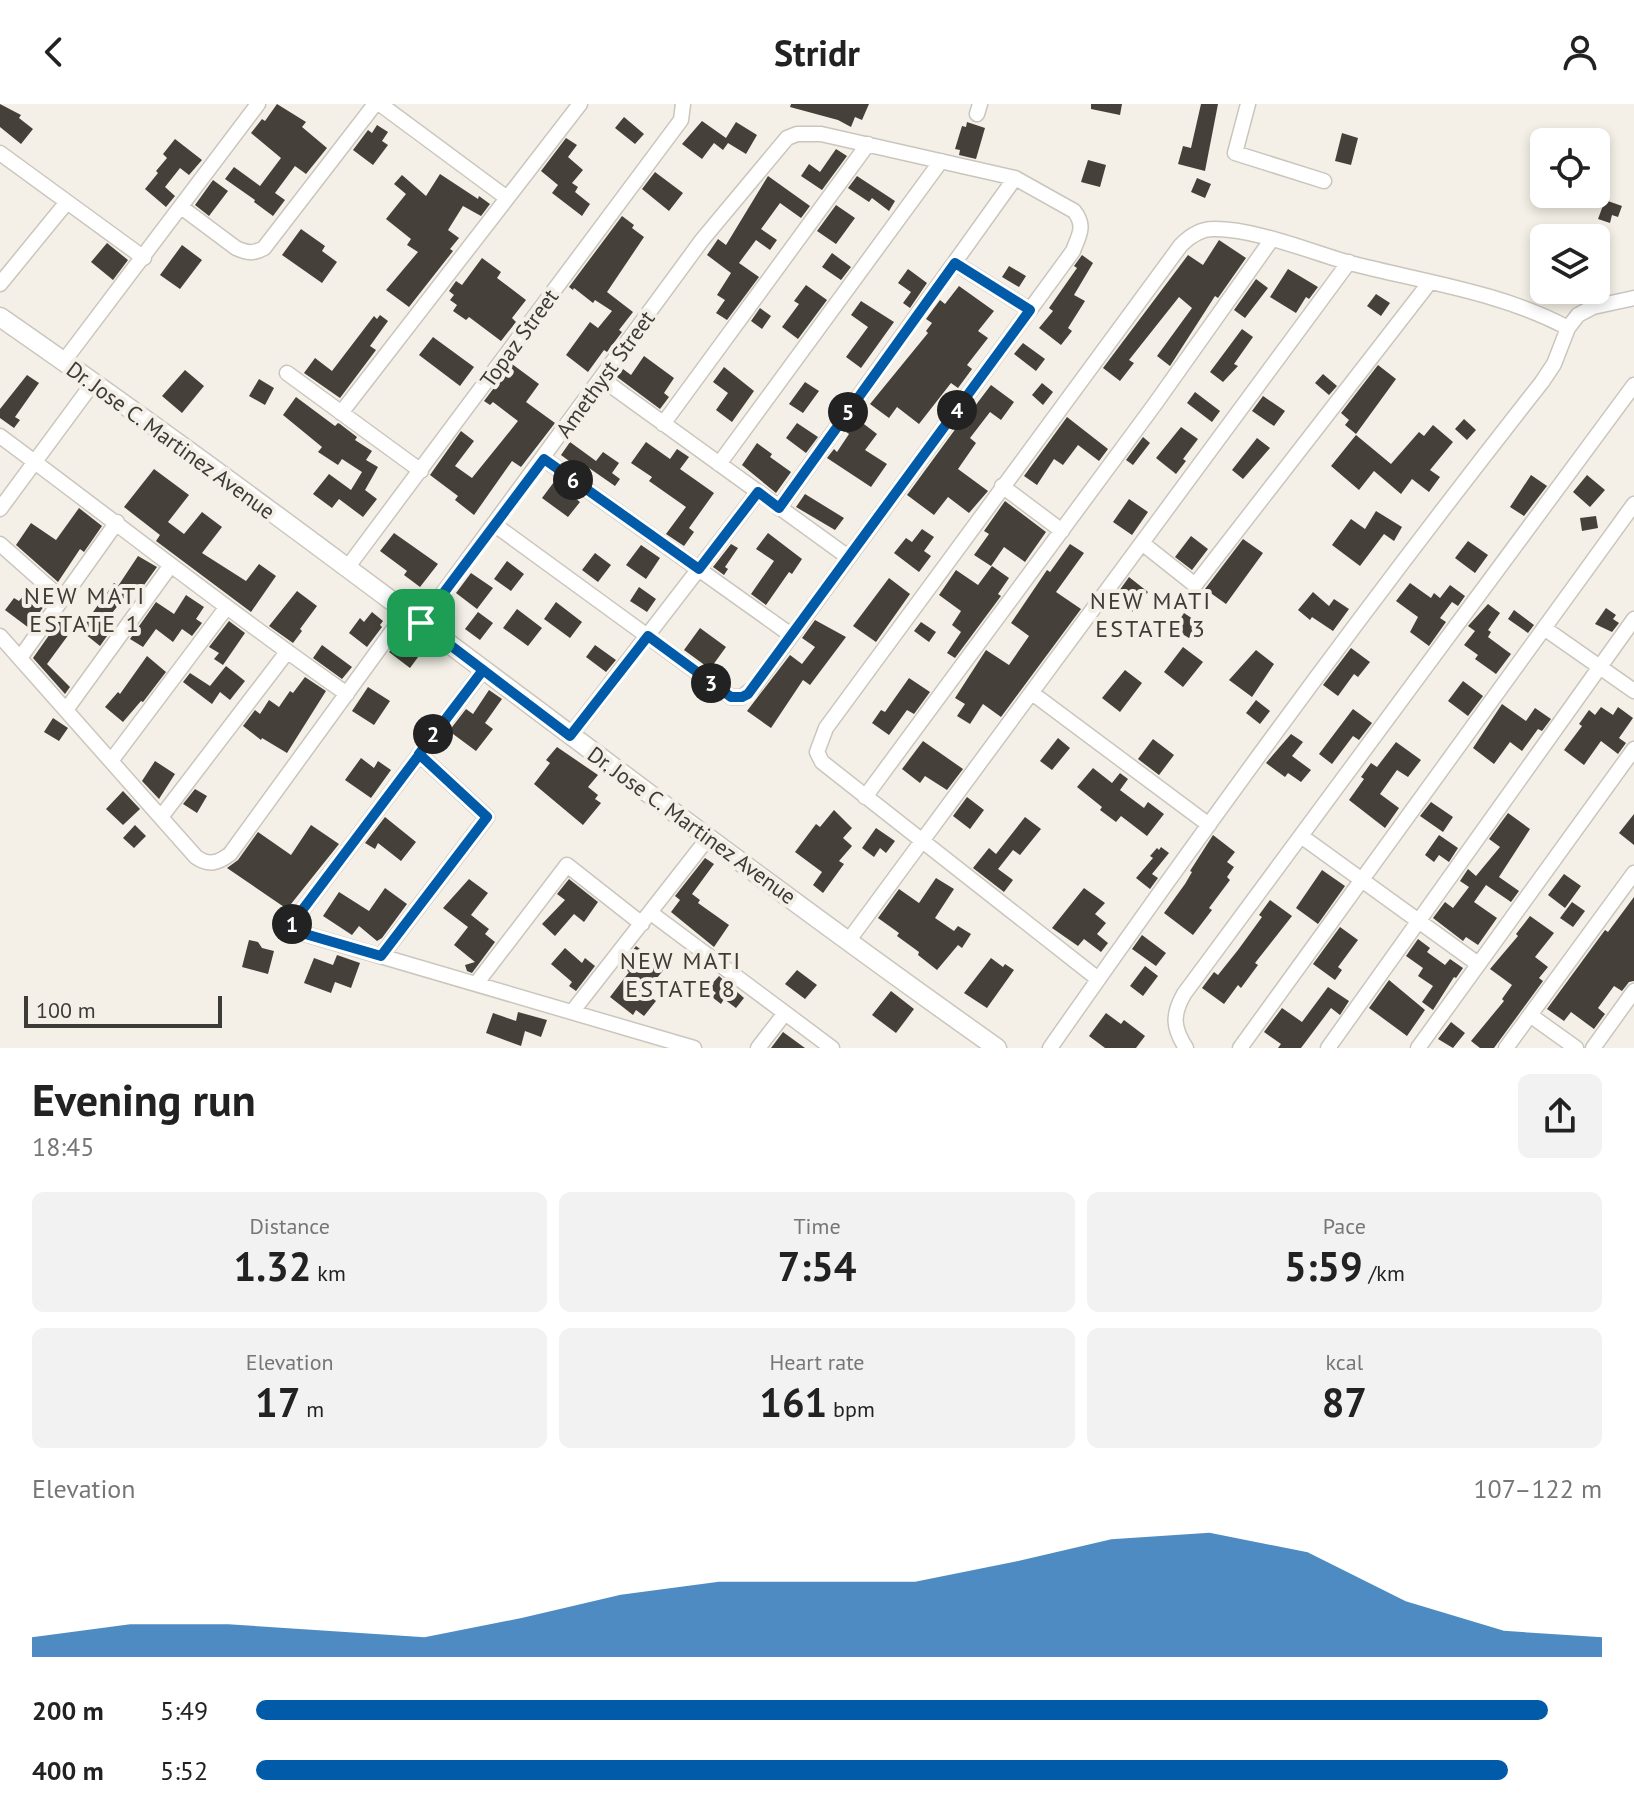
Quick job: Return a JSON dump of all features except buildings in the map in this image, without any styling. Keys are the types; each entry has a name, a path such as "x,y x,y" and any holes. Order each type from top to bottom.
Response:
{"street":[{"path":"64,361 258,104"},
{"path":"181,207 236,248 258,252 378,104 507,198"},
{"path":"341,413 580,104"},
{"name":"Topaz Street","path":"347,568 681,120 683,104"},
{"path":"1248,104 1235,153 1324,181"},
{"name":"Amethyst Street","path":"161,817 203,862 221,860 230,854 347,694 495,525 702,240 779,146 797,134 821,134 868,144"},
{"path":"495,525 736,698 748,694 1073,251 1082,228 1080,219 1074,211 1015,178 868,144 663,424"},
{"path":"0,153 144,258"},
{"path":"719,464 941,161"},
{"path":"779,508 1015,178"},
{"path":"0,284 67,202"},
{"path":"1098,979 822,762 817,752 826,728 1002,486 1190,237 1212,228 1272,239 1349,262 1513,303 1568,328"},
{"path":"865,797 1062,531 1272,239"},
{"path":"849,940 1349,262"},
{"path":"955,263 1030,310"},
{"path":"1142,543 1195,585 1430,282"},
{"path":"1050,1048 1258,753 1431,523 1542,382 1554,364 1568,328 1578,315 1593,307 1634,298"},
{"name":"Dr. Jose C. Martinez Avenue","path":"0,317 347,568 849,940 985,1045"},
{"path":"287,373 421,471"},
{"path":"602,379 848,557"},
{"path":"0,509 93,383"},
{"path":"1186,1048 1177,1033 1174,1020 1176,1008 1634,385"},
{"path":"0,436 117,522 226,608 347,694"},
{"path":"544,459 791,635"},
{"path":"1002,486 1062,531"},
{"path":"570,736 758,492"},
{"path":"1240,1048 1634,504"},
{"path":"20,658 117,522"},
{"path":"0,544 62,599"},
{"path":"66,710 171,565"},
{"path":"111,761 226,608"},
{"path":"1328,1048 1634,619"},
{"path":"1544,628 1634,691"},
{"path":"0,636 161,817 287,652"},
{"path":"483,670 288,929 694,1048"},
{"path":"1032,693 1209,825"},
{"path":"1418,1048 1634,749"},
{"path":"381,956 487,817 419,754"},
{"path":"1301,836 1478,964"},
{"path":"572,1012 708,838"},
{"path":"476,984 567,865 832,1048"},
{"path":"1506,1048 1634,873"},
{"path":"1593,1048 1634,991"},
{"path":"758,1048 785,1013"},
{"path":"1530,1015 1576,1048"}],"district":[{"name":"NEW MATI ESTATE 1","path":"85,610"},
{"name":"NEW MATI ESTATE 3","path":"1151,615"},
{"name":"NEW MATI ESTATE 8","path":"681,975"}],"route":[{"path":"421,623 483,670 419,754 288,929 381,956 487,817 419,754 483,670 570,736 648,636 731,697 748,694 1030,310 955,263 779,508 758,492 699,569 544,459 421,623"}]}
